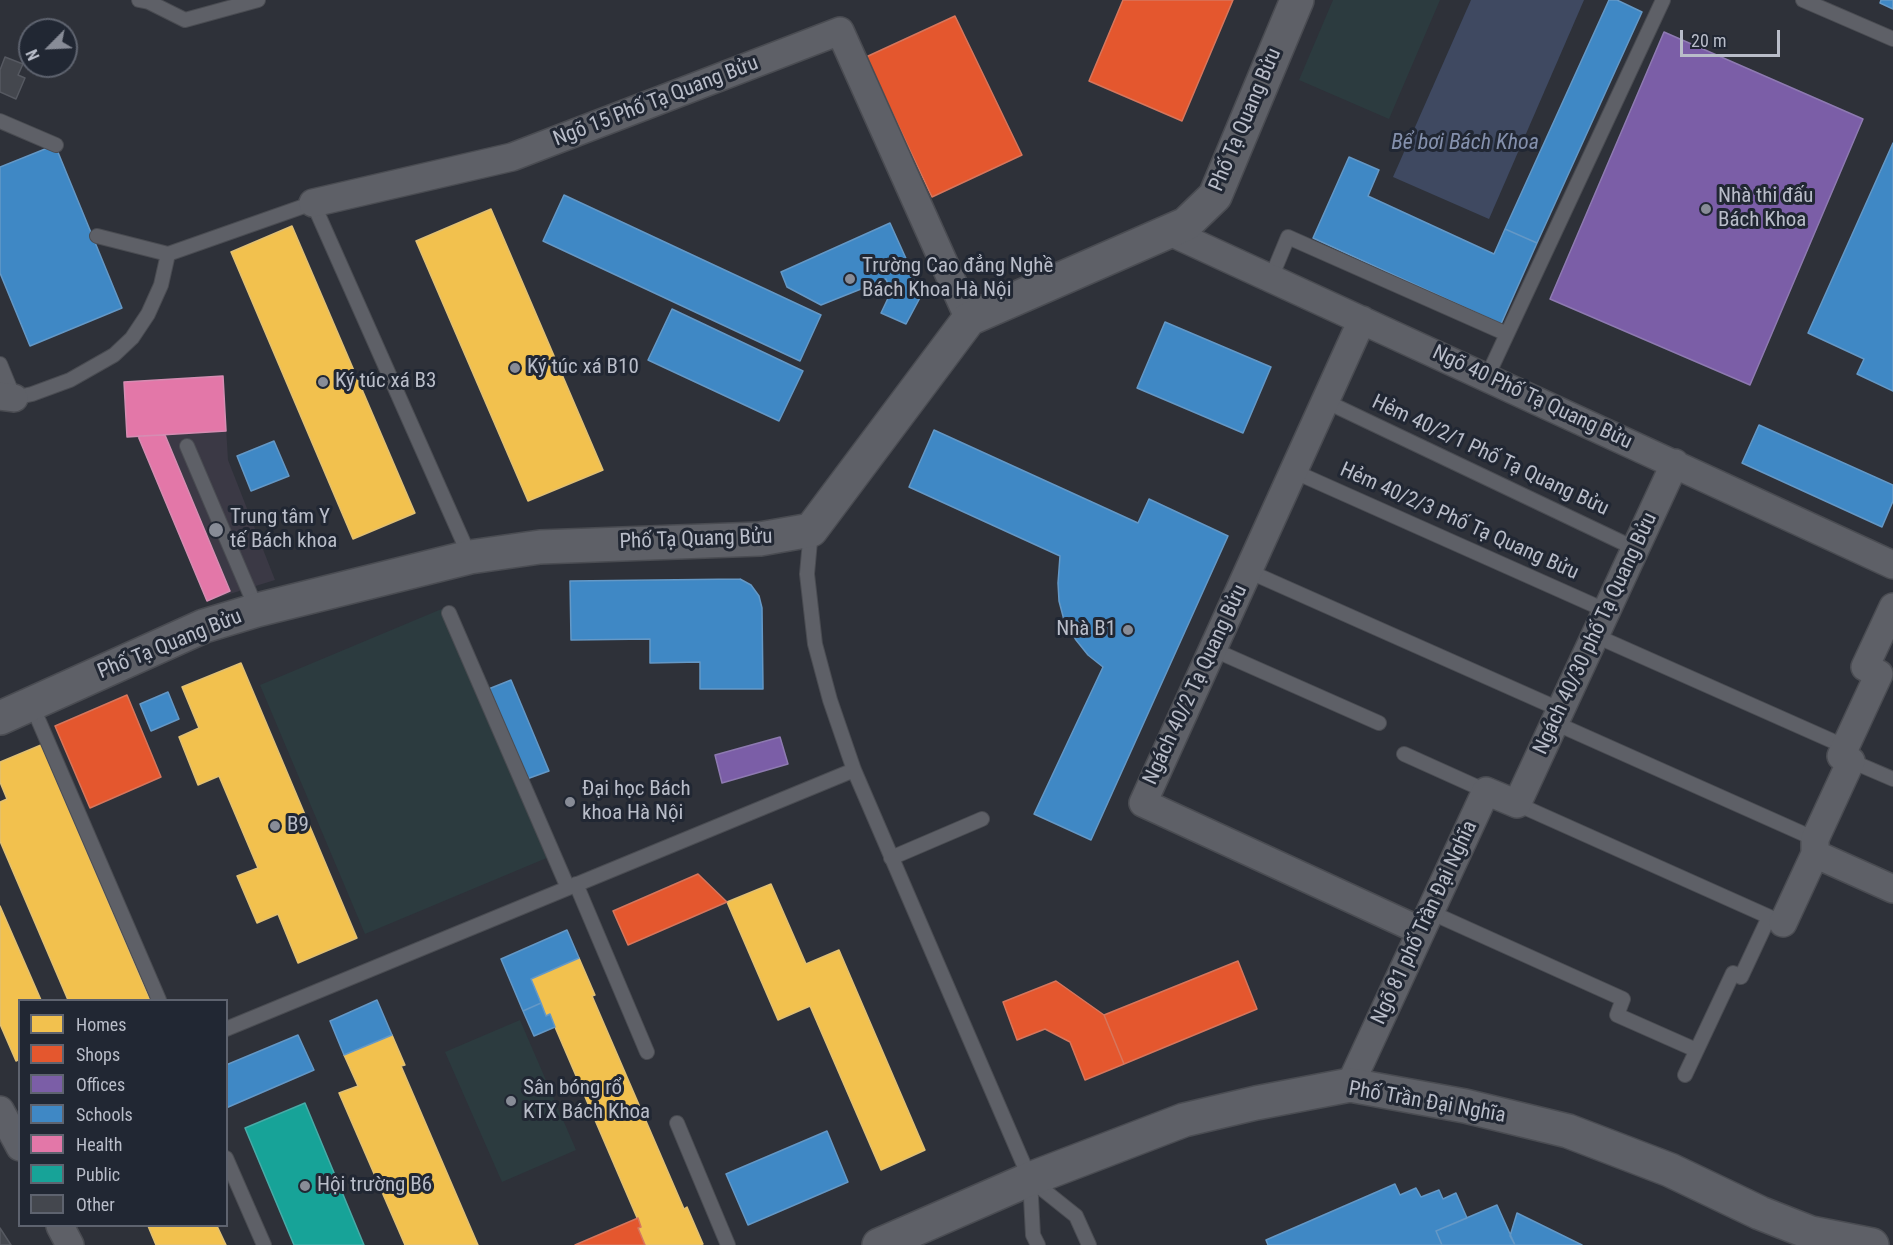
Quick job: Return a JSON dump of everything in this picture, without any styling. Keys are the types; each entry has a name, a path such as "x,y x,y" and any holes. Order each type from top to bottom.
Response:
{"street":[{"name":"Phố Tạ Quang Bửu","path":"0,718 204,626 257,610 470,557 540,547 760,539 811,530 969,319 1186,224 1215,196 1297,0"},
{"name":"Ngõ 15 Phố Tạ Quang Bửu","path":"313,203 512,157 840,31 969,319"},
{"name":"Ngõ 40 Phố Tạ Quang Bửu","path":"1170,232 1893,565"},
{"name":"Ngách 40/2 Tạ Quang Bửu","path":"1362,320 1143,803 1426,922"},
{"name":"Ngách 40/30 phố Tạ Quang Bửu","path":"1517,804 1675,463"},
{"path":"1776,920 1815,847 1849,754 1886,677 1865,667 1893,607"},
{"path":"1486,791 1517,804"},
{"name":"Ngõ 81 phố Trần Đại Nghĩa","path":"1350,1085 1486,791"},
{"path":"1815,847 1893,889"},
{"name":"Phố Trần Đại Nghĩa","path":"879,1245 1030,1179 1184,1120 1350,1085 1465,1106 1568,1131 1670,1170 1760,1213 1811,1233 1872,1245"},
{"path":"0,1110 18,1143"},
{"path":"61,1227 70,1245"}],"lane":[{"path":"139,0 149,2 185,20 258,0"},
{"path":"1487,377 1663,0"},
{"path":"1803,0 1893,39"},
{"path":"0,121 56,145"},
{"path":"313,203 470,557"},
{"name":"Ngõ 15 Phố Tạ Quang Bửu","path":"168,254 313,203"},
{"path":"0,364 7,397 32,394 70,380 114,355 132,338 148,314 161,285 168,254 97,236"},
{"path":"1271,278 1288,237 1507,334"},
{"name":"Hẻm 40/2/1 Phố Tạ Quang Bửu","path":"1326,401 1636,549"},
{"path":"187,446 257,610"},
{"name":"Hẻm 40/2/3 Phố Tạ Quang Bửu","path":"1293,471 1607,612"},
{"path":"811,530 807,574 815,644 830,700 854,770 1030,1179 1033,1235 1038,1245"},
{"path":"1248,571 1558,717 1815,847"},
{"path":"449,613 647,1052"},
{"path":"1596,636 1849,754 1893,779"},
{"path":"1212,649 1379,723"},
{"path":"31,703 159,999"},
{"path":"1404,754 1486,791"},
{"path":"228,1028 854,770"},
{"path":"1517,804 1776,920 1741,977 1733,973 1685,1075"},
{"path":"891,858 982,819"},
{"path":"1426,922 1623,999 1617,1014 1696,1050"},
{"path":"677,1124 728,1245"},
{"path":"228,1163 264,1245"},
{"path":"1030,1179 1076,1216 1089,1245"}],"shaded area":[{"path":"1333,0 1440,0 1389,119 1299,80"},
{"name":"Trung tâm Y tế Bách khoa","path":"223,376 228,460 275,580 207,601 138,436 127,437 124,382"},
{"path":"444,608 549,857 365,934 260,685"},
{"name":"Sân bóng rổ KTX Bách Khoa","path":"520,1020 576,1150 502,1182 445,1052"}],"water":[{"name":"Bể bơi Bách Khoa","path":"1471,0 1584,0 1489,219 1393,177"}],"building: Homes":[{"name":"Ký túc xá B10","path":"491,209 603,470 528,501 416,241"},
{"name":"Ký túc xá B3","path":"292,226 415,513 353,539 231,252"},
{"name":"B9","path":"241,663 357,938 298,963 278,914 257,923 237,876 258,868 219,776 198,785 179,737 199,728 182,687"},
{"path":"41,745 150,999 68,999 0,841 0,802 7,799 0,782 0,762"},
{"path":"771,884 806,964 839,950 925,1150 881,1170 810,1006 778,1020 727,902"},
{"path":"0,906 41,999 18,999 18,1060 16,1061 0,1024"},
{"path":"579,958 595,995 592,996 684,1209 687,1207 703,1244 645,1245 638,1228 641,1227 550,1014 546,1016 531,979"},
{"path":"392,1035 405,1065 401,1066 478,1245 405,1245 339,1093 358,1086 344,1055"},
{"path":"148,1227 217,1227 226,1245 156,1245"}],"building: Shops":[{"path":"1123,0 1233,0 1182,121 1089,81"},
{"path":"955,16 1022,155 932,197 866,57"},
{"path":"127,695 161,777 90,808 55,726"},
{"path":"698,874 727,902 628,945 613,911"},
{"path":"1238,961 1257,1009 1124,1064 1104,1015"},
{"path":"1056,981 1104,1015 1124,1064 1085,1080 1070,1042 1045,1029 1017,1040 1003,1002"},
{"path":"638,1218 641,1227 638,1228 645,1245 575,1245"}],"building: Offices":[{"name":"Nhà thi đấu Bách Khoa","path":"1664,32 1863,119 1750,385 1550,299"},
{"path":"780,737 788,764 722,783 715,755"}],"building: Schools":[{"path":"1609,0 1617,0 1642,12 1537,243 1505,229"},
{"path":"1881,0 1893,0 1893,9 1880,3"},
{"path":"1893,143 1893,391 1857,374 1864,359 1808,333"},
{"path":"55,145 122,308 30,346 0,273 0,167"},
{"path":"1349,157 1379,170 1368,196 1494,254 1505,229 1537,243 1501,324 1313,238"},
{"path":"564,195 821,315 800,361 543,241"},
{"name":"Trường Cao đẳng Nghề Bách Khoa Hà Nội","path":"890,223 922,294 906,324 881,313 891,292 886,279 821,305 787,287 781,272"},
{"path":"672,309 803,371 779,421 648,360"},
{"path":"1165,322 1271,367 1243,433 1137,388"},
{"path":"1759,425 1893,485 1893,501 1882,527 1742,463"},
{"name":"Nhà B1","path":"934,430 1138,523 1149,499 1228,536 1091,840 1034,814 1103,667 1088,655 1064,620 1059,601 1060,556 909,487"},
{"path":"274,441 289,476 251,491 237,456"},
{"path":"740,579 751,585 759,596 762,608 763,689 700,689 700,662 650,663 650,639 571,640 570,581"},
{"path":"511,680 549,771 524,780 486,690"},
{"path":"168,692 179,719 151,731 140,704"},
{"path":"567,930 579,958 531,979 541,1003 523,1011 501,959"},
{"path":"377,1000 392,1035 344,1055 330,1021"},
{"path":"541,1003 546,1016 550,1014 555,1027 534,1036 523,1011"},
{"path":"298,1035 314,1070 228,1107 228,1064"},
{"path":"827,1131 848,1182 748,1225 726,1174"},
{"path":"1395,1184 1400,1195 1416,1188 1421,1197 1439,1190 1443,1199 1456,1193 1467,1218 1436,1231 1442,1245 1268,1245 1266,1240"},
{"path":"1497,1205 1515,1245 1442,1245 1436,1231"},
{"path":"1517,1213 1582,1245 1515,1245 1510,1236"}],"building: Health":[{"path":"223,376 226,431 127,437 124,382"},
{"path":"165,435 230,591 207,601 138,436"}],"building: Public":[{"name":"Hội trường B6","path":"305,1103 364,1245 294,1245 245,1128"}],"building: Other":[{"path":"5,57 18,62 18,78 25,78 16,99 0,92 0,70"},
{"path":"0,1228 11,1245 0,1245"}],"place":[{"name":"Nhà thi đấu Bách Khoa","path":"1706,209"},
{"name":"Trường Cao đẳng Nghề Bách Khoa Hà Nội","path":"850,279"},
{"name":"Ký túc xá B10","path":"515,368"},
{"name":"Ký túc xá B3","path":"323,382"},
{"name":"Trung tâm Y tế Bách khoa","path":"216,530"},
{"name":"Nhà B1","path":"1128,630"},
{"name":"Đại học Bách khoa Hà Nội","path":"570,802"},
{"name":"B9","path":"275,826"},
{"name":"Sân bóng rổ KTX Bách Khoa","path":"511,1101"},
{"name":"Hội trường B6","path":"305,1186"}]}
